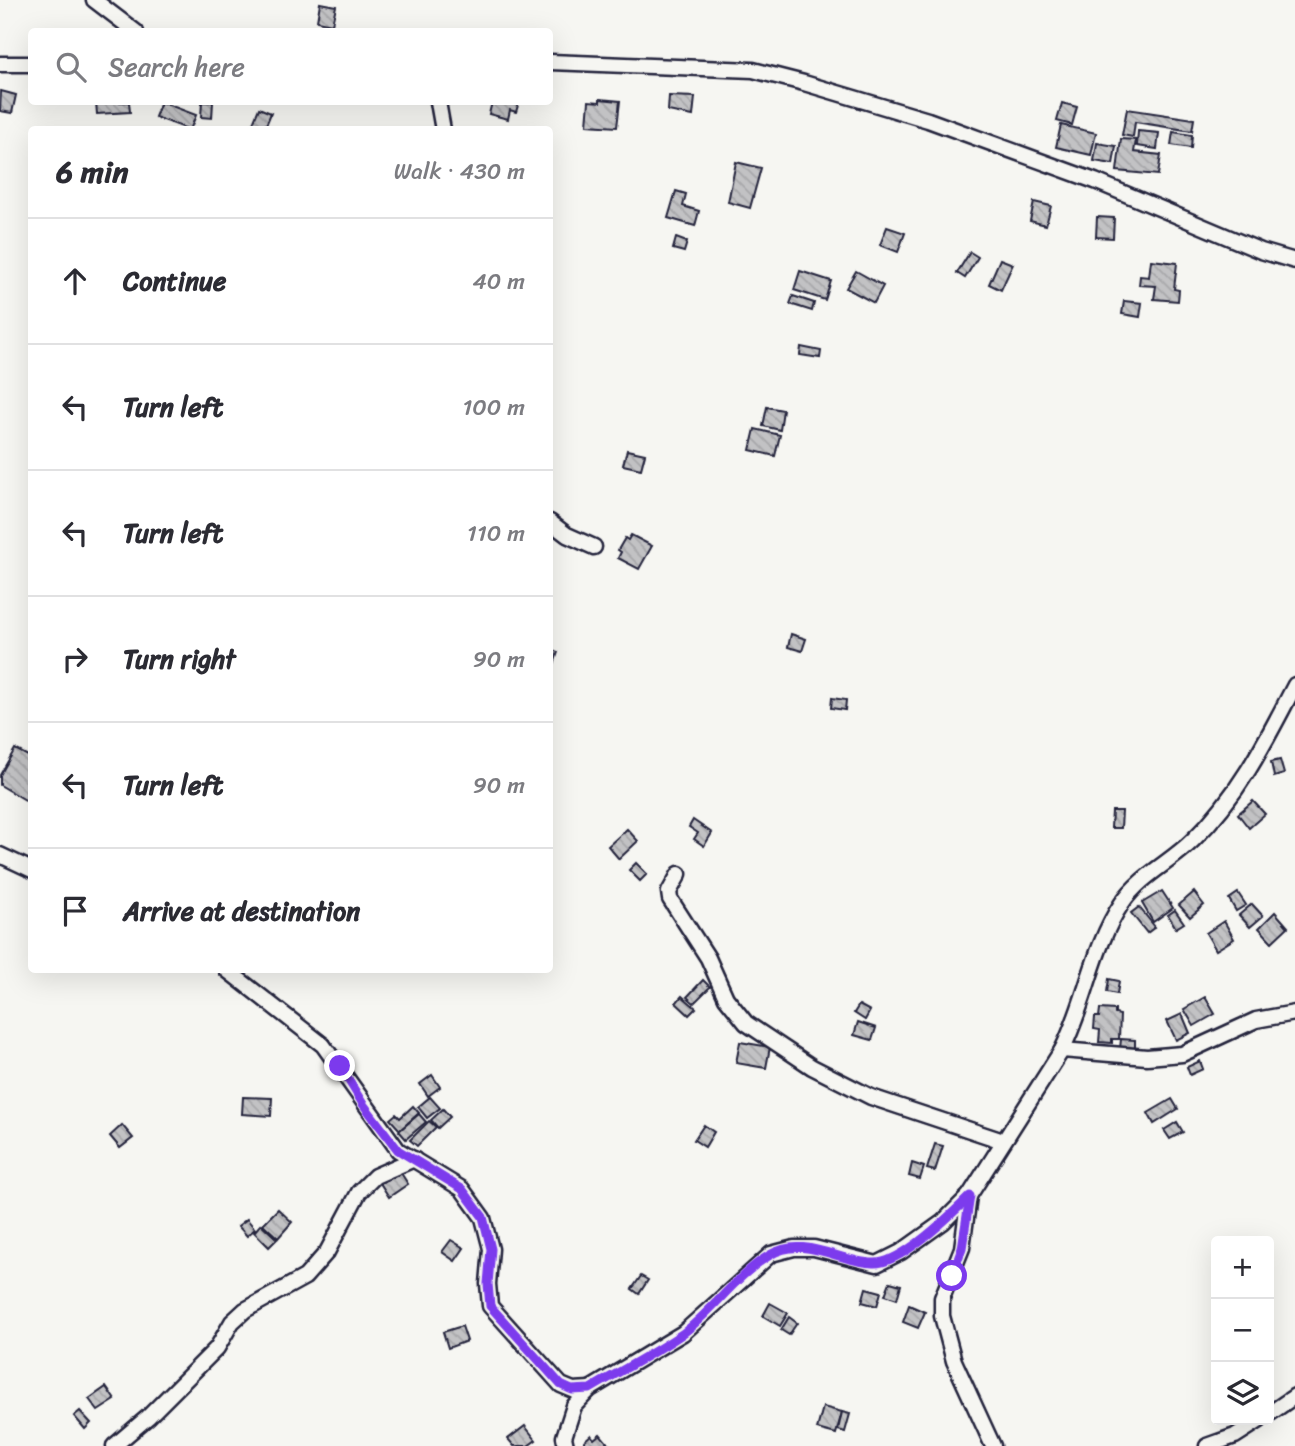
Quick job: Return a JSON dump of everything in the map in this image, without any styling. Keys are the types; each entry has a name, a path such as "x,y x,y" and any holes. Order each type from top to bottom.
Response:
{"street":[{"path":"94,0 131,28"},
{"path":"553,62 753,70 804,83 928,120 1095,181 1261,251 1295,261"},
{"path":"0,64 28,64"},
{"path":"439,105 442,126"},
{"path":"553,524 566,535 594,547"},
{"path":"561,1443 573,1406 590,1389 683,1333 771,1254 794,1248 814,1248 877,1264 901,1252 943,1222 970,1196 1062,1050 1072,1030 1107,929 1123,902 1139,880 1192,841 1230,798 1256,761 1295,685"},
{"path":"0,855 28,868"},
{"path":"679,874 669,892 670,899 708,958 726,998 746,1023 812,1067 871,1097 1003,1141"},
{"path":"231,973 323,1045 398,1150 462,1189 483,1217 491,1249 488,1284 490,1306 561,1385 572,1390 590,1389"},
{"path":"1062,1050 1147,1058 1182,1054 1256,1020 1295,1013"},
{"path":"114,1446 148,1417 217,1348 232,1322 245,1310 306,1277 327,1252 359,1192 375,1176 414,1159"},
{"path":"970,1196 962,1248 942,1298 942,1316 954,1361 993,1446"},
{"path":"1274,1411 1295,1396"},
{"path":"1207,1446 1236,1441 1254,1425"}],"building":[{"path":"320,3 336,6 332,24 317,21"},
{"path":"1,91 16,95 12,113 0,111"},
{"path":"669,96 695,97 693,116 668,111"},
{"path":"600,99 620,101 617,127 587,125 589,101 600,102"},
{"path":"1062,103 1077,107 1072,125 1057,121"},
{"path":"96,105 129,105 130,112 97,114"},
{"path":"160,105 169,105 196,115 192,126 179,126 155,117"},
{"path":"202,105 213,105 212,118 201,117"},
{"path":"491,105 518,105 516,112 510,110 508,119 489,114"},
{"path":"259,108 271,113 266,126 252,126"},
{"path":"1127,109 1194,119 1192,131 1135,122 1133,137 1122,135"},
{"path":"1061,125 1096,133 1091,155 1056,147"},
{"path":"1138,131 1159,133 1157,149 1137,146"},
{"path":"1173,132 1192,135 1191,148 1171,145"},
{"path":"1121,139 1136,140 1134,152 1161,155 1158,175 1117,171"},
{"path":"1097,143 1116,146 1113,164 1094,161"},
{"path":"736,162 761,168 750,208 728,202"},
{"path":"676,191 686,194 683,206 699,211 695,226 668,218"},
{"path":"1034,202 1051,206 1046,225 1030,221"},
{"path":"1097,217 1114,218 1113,238 1096,237"},
{"path":"887,227 905,233 898,252 880,245"},
{"path":"676,238 687,242 684,252 673,249"},
{"path":"970,252 978,257 965,278 957,273"},
{"path":"1000,259 1013,264 1001,290 989,284"},
{"path":"1151,260 1177,263 1174,289 1179,290 1178,301 1154,299 1156,286 1139,285 1140,276 1149,277"},
{"path":"800,271 831,281 825,300 794,290"},
{"path":"856,271 883,286 874,303 846,288"},
{"path":"793,296 814,303 812,311 790,304"},
{"path":"1124,301 1142,303 1140,317 1122,314"},
{"path":"801,347 821,351 820,358 800,355"},
{"path":"767,407 783,410 780,430 763,426"},
{"path":"755,429 780,435 775,456 750,450"},
{"path":"627,450 645,454 641,469 623,465"},
{"path":"631,535 652,546 639,569 618,558 621,552 618,550 625,538 628,540"},
{"path":"791,634 806,639 802,651 788,647"},
{"path":"553,650 558,652 553,667"},
{"path":"832,698 846,700 845,710 831,708"},
{"path":"15,749 28,756 28,802 0,785 0,775"},
{"path":"1280,760 1284,774 1274,777 1271,762"},
{"path":"1253,801 1265,814 1249,828 1238,814"},
{"path":"1112,811 1122,811 1121,828 1111,828"},
{"path":"693,820 712,833 704,846 694,839 698,833 689,827"},
{"path":"627,829 638,841 619,859 608,846"},
{"path":"636,863 647,874 640,881 629,870"},
{"path":"1162,891 1173,908 1153,922 1142,903"},
{"path":"1194,892 1204,905 1190,917 1179,905"},
{"path":"1238,893 1246,905 1236,911 1229,899"},
{"path":"1252,904 1263,916 1250,927 1239,915"},
{"path":"1139,907 1155,927 1147,933 1131,913"},
{"path":"1175,910 1184,923 1176,928 1168,915"},
{"path":"1275,912 1288,927 1272,942 1259,928"},
{"path":"1224,921 1234,939 1216,950 1206,933"},
{"path":"1109,979 1119,981 1117,994 1107,992"},
{"path":"703,980 710,987 694,1003 687,997"},
{"path":"682,996 696,1008 689,1015 676,1003"},
{"path":"1205,997 1215,1014 1194,1026 1184,1009"},
{"path":"859,1005 870,1011 865,1020 854,1013"},
{"path":"1100,1009 1115,1010 1115,1014 1120,1015 1119,1039 1112,1039 1112,1043 1099,1042 1100,1030 1094,1029 1095,1017 1099,1017"},
{"path":"1182,1014 1190,1033 1176,1040 1167,1021"},
{"path":"858,1022 876,1028 872,1040 854,1035"},
{"path":"1121,1039 1135,1040 1135,1050 1120,1049"},
{"path":"740,1042 770,1047 766,1068 736,1063"},
{"path":"1200,1061 1203,1069 1190,1075 1187,1067"},
{"path":"432,1075 440,1087 428,1096 420,1084"},
{"path":"243,1097 272,1098 271,1116 242,1114"},
{"path":"430,1097 440,1108 427,1118 418,1107"},
{"path":"1172,1099 1178,1109 1154,1124 1148,1113"},
{"path":"413,1106 419,1113 400,1130 390,1119 396,1114 400,1118"},
{"path":"443,1109 450,1117 438,1128 431,1120"},
{"path":"419,1114 426,1122 406,1139 399,1131"},
{"path":"429,1121 436,1127 417,1146 410,1140"},
{"path":"1177,1122 1183,1132 1170,1139 1164,1130"},
{"path":"122,1125 133,1138 120,1148 110,1136"},
{"path":"704,1125 714,1132 705,1147 694,1140"},
{"path":"935,1144 943,1146 935,1171 927,1169"},
{"path":"912,1163 924,1167 920,1179 909,1176"},
{"path":"399,1170 408,1184 389,1197 380,1183"},
{"path":"278,1209 292,1222 278,1238 263,1224"},
{"path":"247,1219 255,1229 247,1236 238,1226"},
{"path":"261,1224 277,1239 269,1247 254,1232"},
{"path":"451,1240 464,1248 455,1261 442,1252"},
{"path":"641,1276 648,1280 639,1294 632,1289"},
{"path":"890,1282 901,1285 897,1299 885,1295"},
{"path":"866,1288 881,1292 877,1306 862,1302"},
{"path":"770,1303 788,1313 780,1326 763,1316"},
{"path":"909,1305 925,1312 918,1328 903,1322"},
{"path":"789,1317 797,1323 789,1335 781,1330"},
{"path":"462,1326 467,1341 448,1348 443,1332"},
{"path":"106,1387 115,1400 98,1411 89,1399"},
{"path":"823,1407 842,1412 836,1434 817,1429"},
{"path":"80,1411 91,1423 85,1429 74,1416"},
{"path":"842,1412 850,1414 845,1432 838,1430"},
{"path":"525,1426 536,1440 528,1446 514,1446 508,1439"},
{"path":"600,1434 610,1446 584,1446 584,1441 591,1435 594,1439"}],"route":[{"path":"340,1066 363,1104 398,1150 462,1189 483,1217 491,1249 488,1284 490,1306 561,1385 572,1390 590,1389 683,1333 771,1254 794,1248 814,1248 877,1264 901,1252 943,1222 970,1196 962,1248 952,1276"}]}
